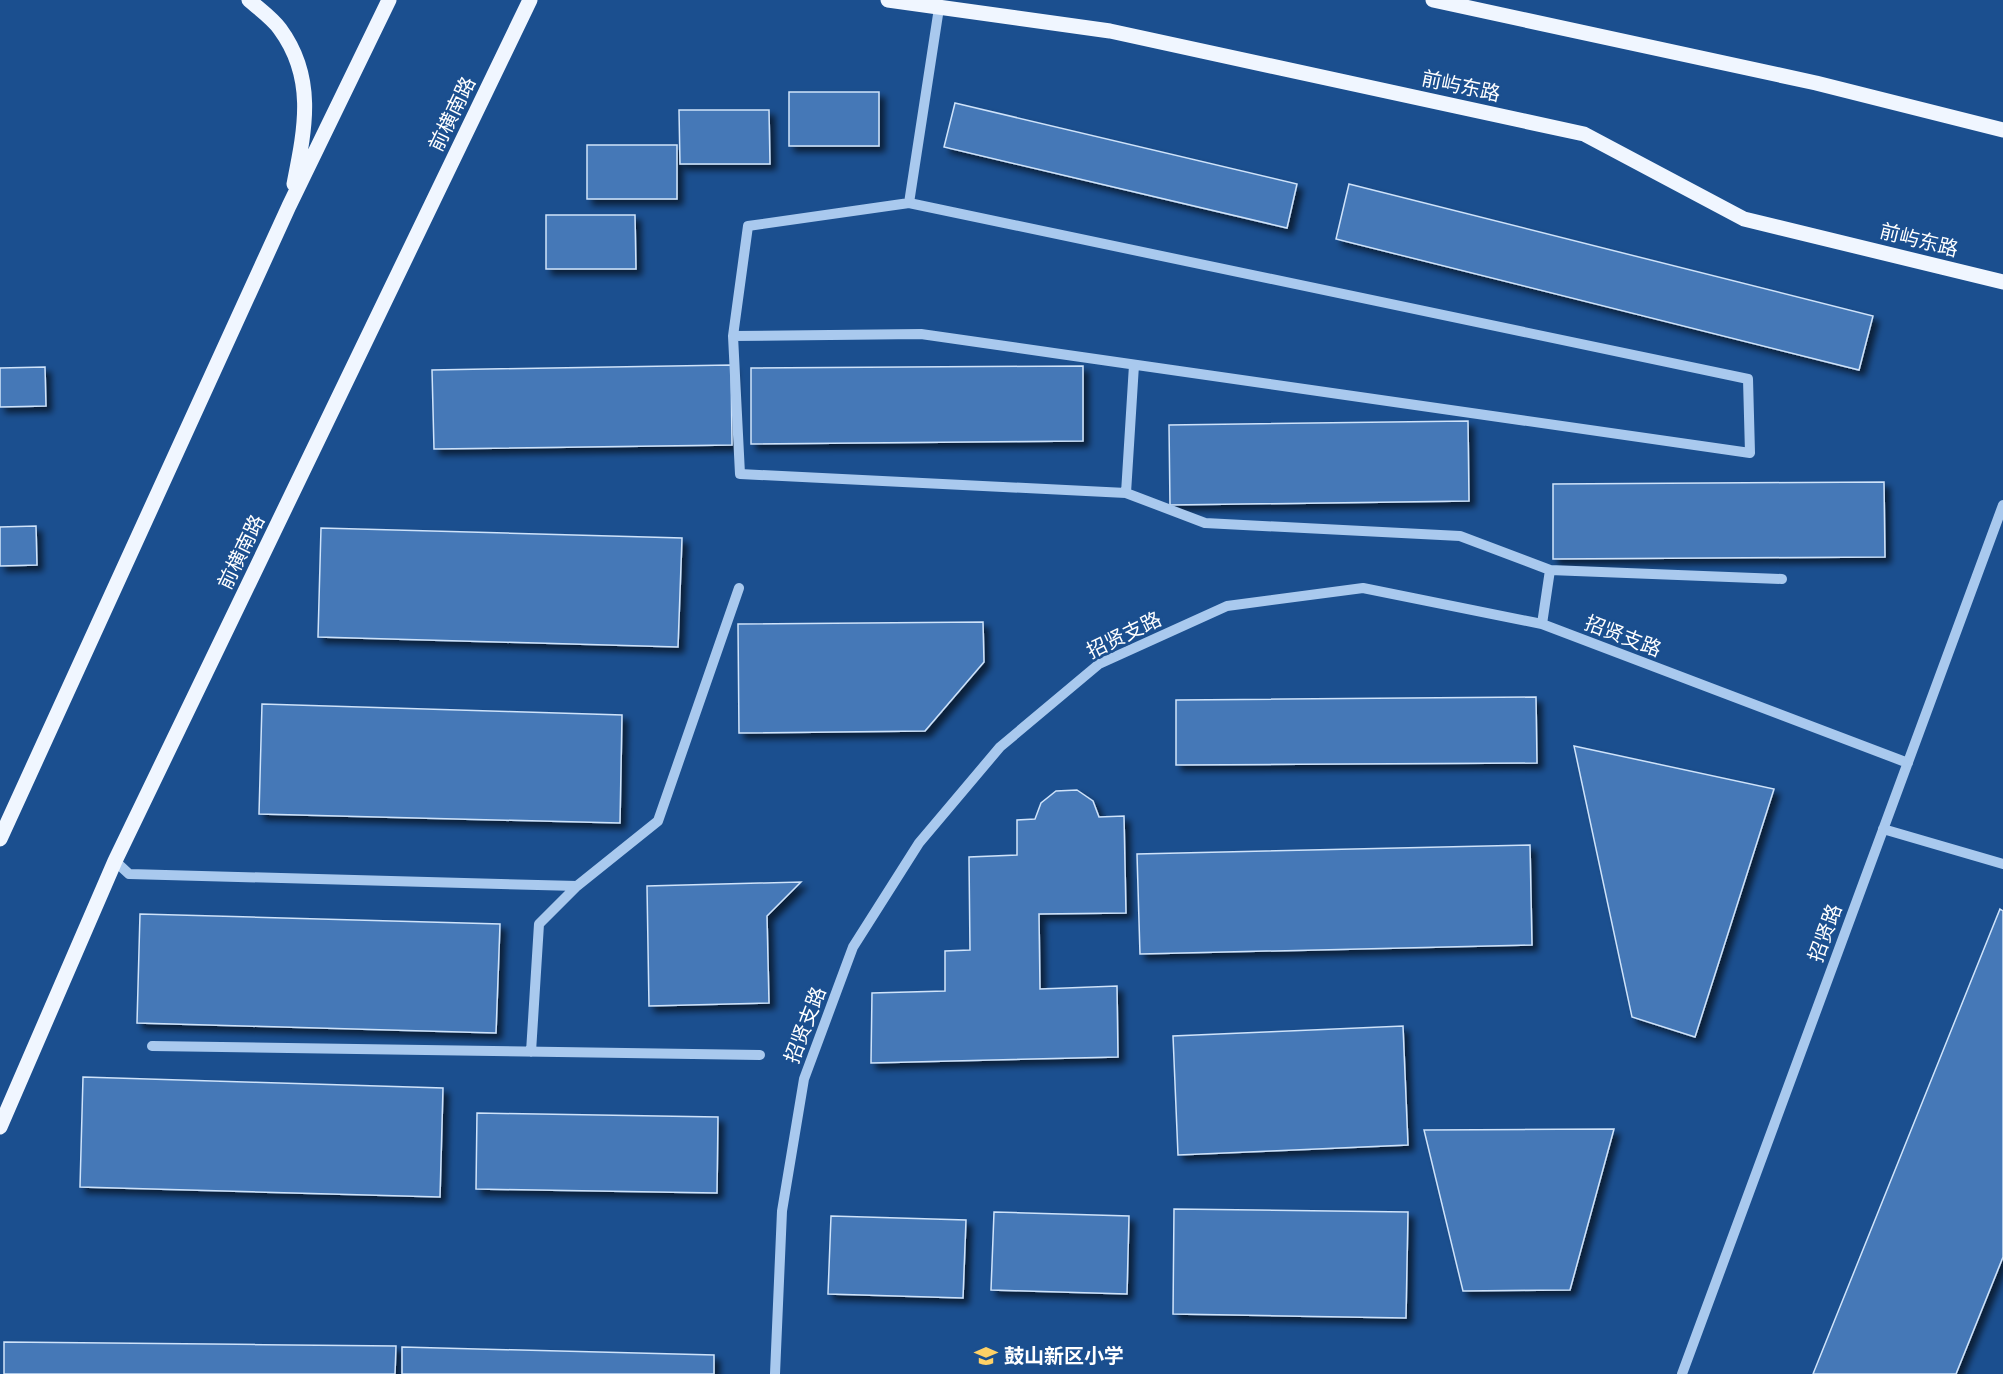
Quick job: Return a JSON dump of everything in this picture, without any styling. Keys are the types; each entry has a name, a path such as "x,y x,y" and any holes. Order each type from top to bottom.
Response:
{"main road":[{"path":"249,0 279,27 294,51 301,69 305,95 303,139 289,206"},
{"path":"0,839 289,206 388,0"},
{"name":"前横南路","path":"0,1127 115,861 530,0"},
{"name":"前屿东路","path":"888,0 1110,31 1584,134 1744,219 2003,282"},
{"path":"1433,0 1816,83 2003,130"}],"street":[{"path":"909,203 939,8"},
{"path":"733,336 921,334 1750,453 1748,379 909,203 748,226 733,336 740,474 1126,493 1205,524 1460,536 1550,570 1782,579"},
{"path":"1126,493 1134,364"},
{"name":"招贤路","path":"1682,1374 2003,505"},
{"path":"1542,624 1550,570"},
{"path":"531,1052 539,924 577,886 658,821 739,588"},
{"name":"招贤支路","path":"775,1374 782,1211 804,1079 853,947 919,843 999,747 1099,664 1227,606 1363,588 1542,624 1908,763"},
{"path":"1883,829 2003,864"},
{"path":"115,861 129,874 577,886"},
{"path":"152,1046 760,1055"}],"building":[{"path":"789,92 879,92 879,146 789,146"},
{"path":"955,103 1297,184 1287,228 944,147"},
{"path":"679,110 769,110 770,164 680,164"},
{"path":"587,145 677,145 677,199 587,199"},
{"path":"1349,184 1873,316 1859,370 1336,239"},
{"path":"546,215 635,215 636,269 546,269"},
{"path":"731,365 732,445 434,449 432,370"},
{"path":"1083,366 1083,441 751,444 751,368"},
{"path":"45,367 46,406 0,407 0,368"},
{"path":"1468,421 1469,501 1170,505 1169,425"},
{"path":"1884,482 1885,557 1553,559 1553,484"},
{"path":"36,526 37,565 0,566 0,527"},
{"path":"321,528 682,538 678,647 318,637"},
{"path":"983,622 984,662 925,731 739,733 738,624"},
{"path":"1536,697 1537,763 1176,765 1176,700"},
{"path":"262,704 622,715 620,823 259,814"},
{"path":"1574,746 1774,789 1695,1037 1632,1017"},
{"path":"1077,790 1093,801 1099,817 1124,816 1126,913 1039,914 1040,989 1117,986 1118,1057 871,1063 872,993 945,991 945,951 970,950 969,857 1017,855 1017,820 1035,819 1041,803 1056,791"},
{"path":"1530,845 1532,945 1140,954 1137,854"},
{"path":"801,882 767,916 769,1003 649,1006 647,886"},
{"path":"2000,909 2003,911 2003,1257 1956,1374 1813,1374"},
{"path":"140,914 500,924 496,1033 137,1023"},
{"path":"1403,1026 1408,1145 1178,1155 1173,1036"},
{"path":"83,1077 443,1088 440,1197 80,1187"},
{"path":"477,1113 718,1117 717,1193 476,1189"},
{"path":"1614,1129 1570,1290 1463,1291 1424,1130"},
{"path":"1174,1209 1408,1212 1406,1318 1173,1314"},
{"path":"994,1212 1129,1216 1127,1294 991,1290"},
{"path":"831,1216 966,1220 963,1298 828,1294"},
{"path":"4,1342 396,1346 395,1374 4,1374"},
{"path":"402,1347 714,1355 714,1374 402,1374"}],"place":[{"name":"鼓山新区小学","path":"986,1356"}]}
